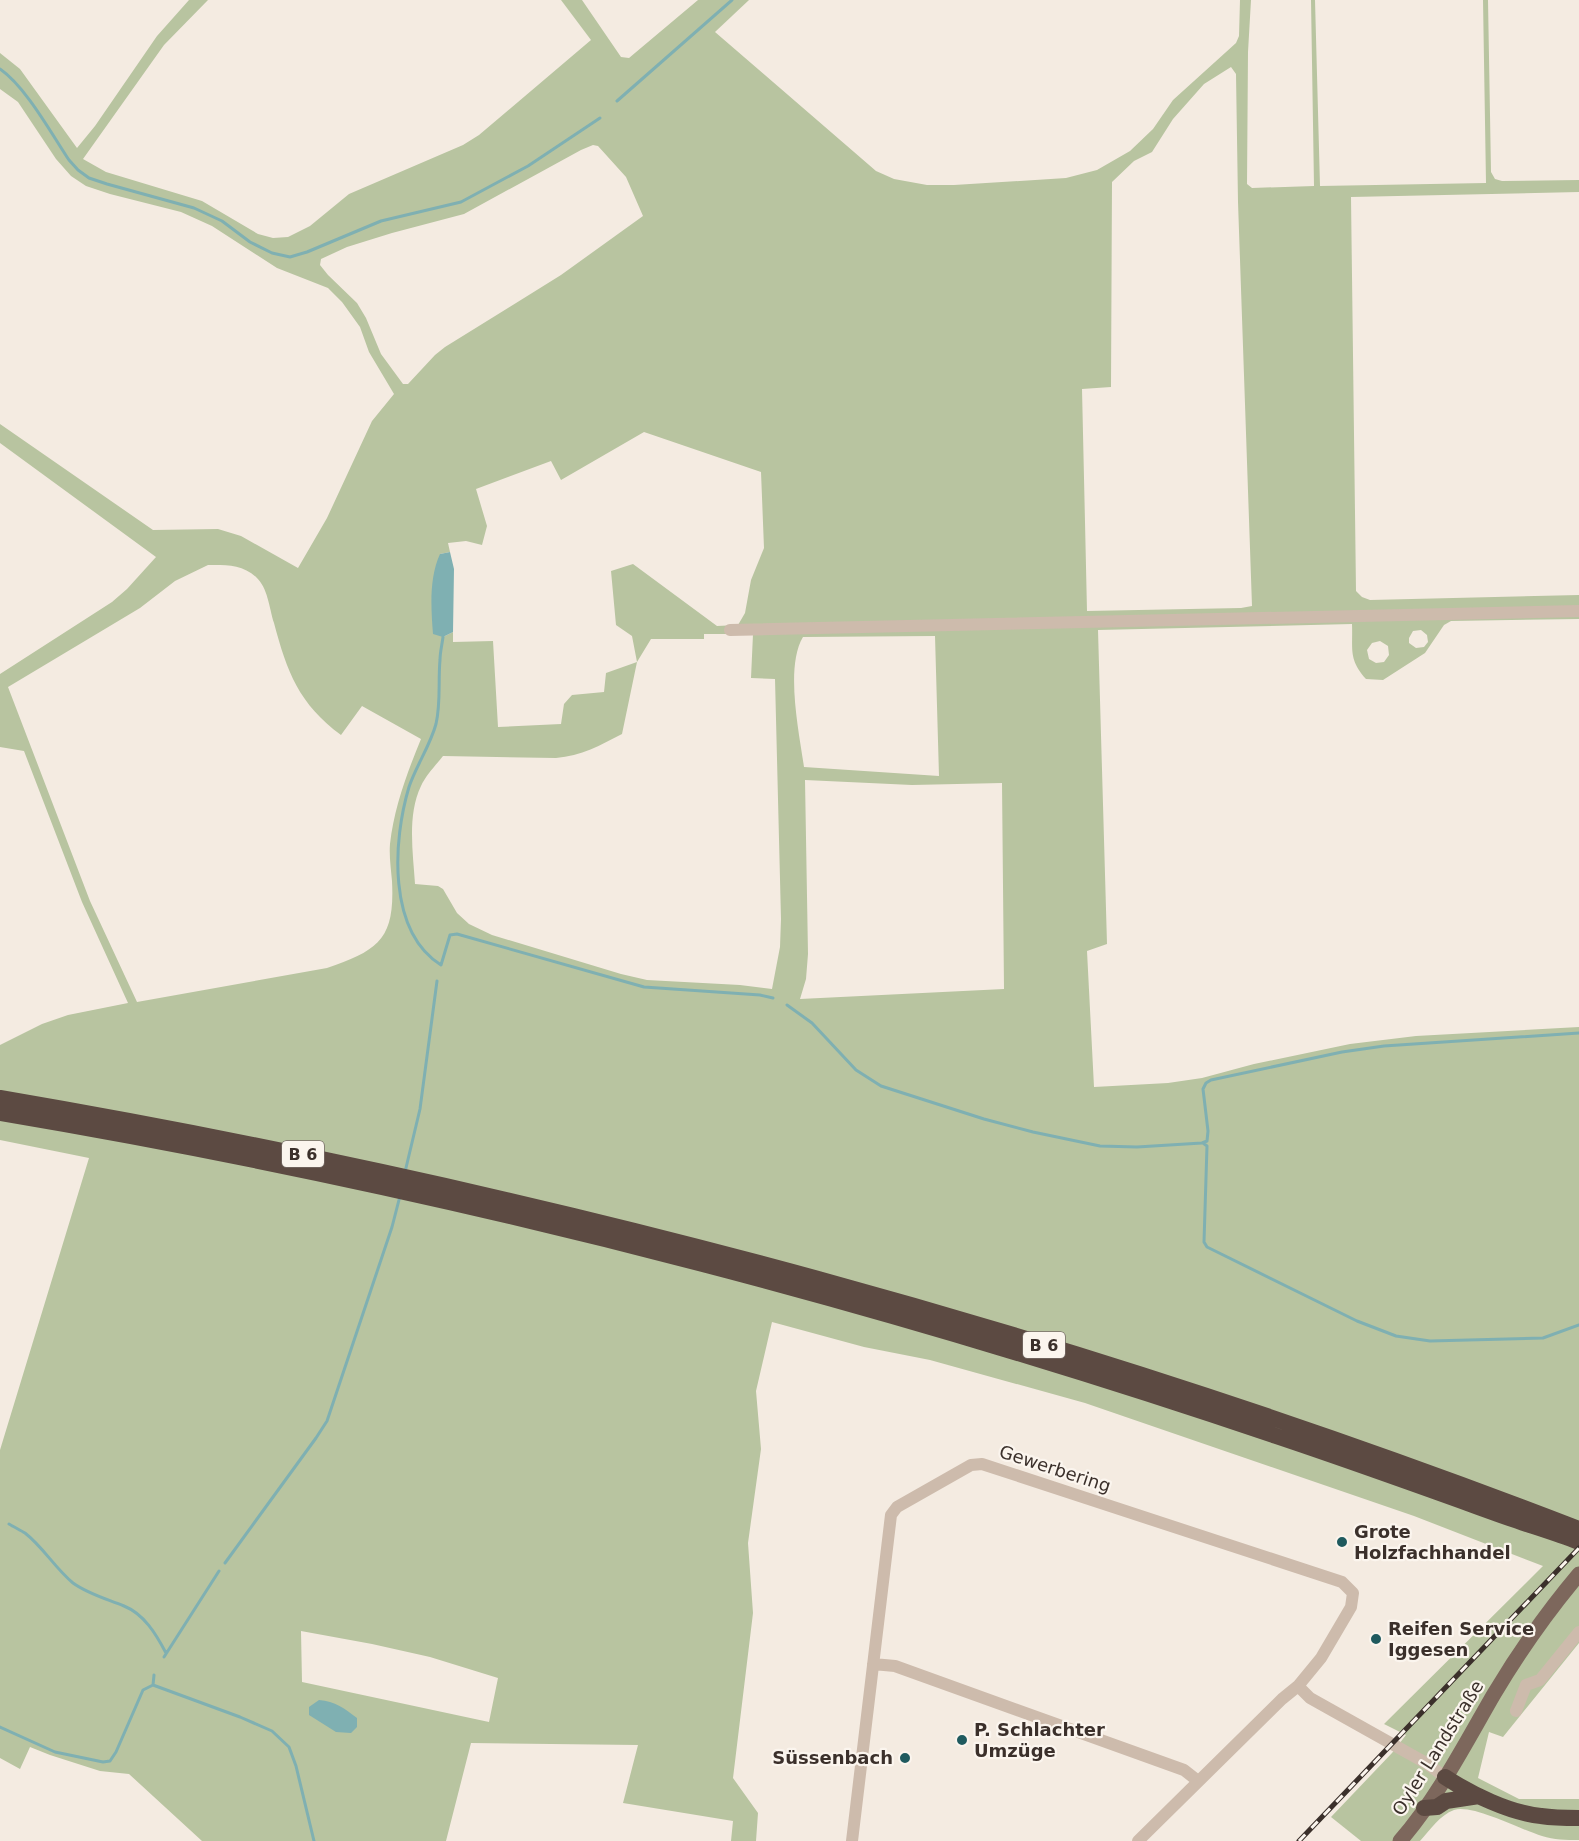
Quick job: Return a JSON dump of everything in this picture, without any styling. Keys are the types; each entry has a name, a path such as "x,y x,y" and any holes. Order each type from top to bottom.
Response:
{"highway":[{"name":"B 6","path":"0,1098 97,1122"},
{"name":"B 6","path":"0,1113 97,1122 316,1157 504,1207 907,1319 1145,1391 1572,1533"},
{"path":"1572,1533 1568,1543 1579,1547"},
{"path":"1445,1777 1499,1804 1539,1816 1579,1818"},
{"path":"1424,1808 1437,1807 1454,1799 1480,1796"}],"main road":[{"name":"Oyler Landstraße","path":"1400,1841 1445,1777 1541,1622 1579,1574"}],"street":[{"path":"730,630 1579,611"},
{"name":"Gewerbering","path":"852,1841 891,1515 897,1507 971,1465 982,1464 1342,1582 1353,1593 1352,1607 1321,1658 1298,1686 1138,1841"},
{"path":"1516,1711 1526,1685 1540,1680 1579,1632"},
{"path":"873,1664 895,1666 1184,1770 1198,1781"},
{"name":"Oyler Landstraße","path":"1507,1674 1526,1685"},
{"path":"1298,1686 1310,1698 1426,1763 1445,1777"}],"green space":[{"path":"189,0 208,0 164,45 83,159 106,172 202,201 258,234 273,238 288,237 310,226 349,194 463,145 479,135 591,40 561,0 582,0 621,57 629,58 698,0 749,0 715,32 876,171 894,179 927,185 954,185 1066,178 1097,170 1130,151 1153,129 1173,100 1236,43 1239,36 1240,0 1251,0 1248,52 1247,184 1252,188 1314,186 1311,0 1315,0 1320,186 1486,183 1483,0 1488,0 1491,172 1495,179 1502,181 1579,180 1579,192 1351,197 1356,591 1362,597 1370,600 1579,595 1579,619 1451,621 1444,625 1425,653 1383,680 1366,679 1356,665 1353,653 1352,624 1098,630 1107,944 1087,951 1094,1087 1168,1083 1202,1078 1254,1064 1350,1044 1416,1036 1579,1027 1579,1643 1503,1737 1489,1732 1478,1778 1519,1799 1579,1799 1579,1840 1547,1837 1485,1814 1462,1809 1444,1815 1420,1841 1361,1841 1331,1817 1392,1753 1406,1735 1384,1724 1543,1566 1414,1516 1085,1403 930,1360 864,1347 772,1322 756,1391 761,1449 748,1543 753,1613 733,1778 758,1813 756,1841 731,1841 733,1821 623,1803 638,1745 471,1743 446,1841 202,1841 129,1774 100,1771 30,1747 20,1769 0,1758 0,1450 89,1158 0,1140 0,1045 42,1024 68,1015 128,1003 82,902 24,751 0,747 0,674 112,602 156,557 0,443 0,424 153,530 218,529 241,536 298,568 327,518 372,421 394,394 369,352 360,327 342,302 328,288 277,268 212,226 181,212 86,186 71,176 56,159 18,102 0,89 0,53 20,69 77,148 95,126 157,36","holes":["1231,67 1236,74 1238,202 1252,606 1087,611 1082,389 1111,387 1112,182 1134,161 1152,152 1173,119 1204,84","593,145 598,146 626,177 643,216 561,275 445,347 408,384 403,384 381,354 357,303 328,275 320,265 321,259 347,247 464,214","644,432 761,472 764,548 751,580 745,613 738,625 717,626 633,564 611,571 616,625 632,636 637,662 606,673 604,692 572,695 564,704 561,724 498,727 493,641 453,642 453,632 443,637 440,554 450,552 448,543 466,541 482,545 487,526 476,489 551,461 561,480","208,565 233,566 245,570 260,581 268,598 284,657 297,686 305,699 327,723 341,735 362,706 421,739 402,791 392,831 390,917 380,940 371,948 360,955 327,968 137,1002 90,901 8,687 140,608 175,581","1421,630 1427,635 1428,642 1424,647 1416,648 1409,643 1413,631","704,634 753,634 751,678 775,679 781,919 780,947 772,989 647,980 621,974 492,935 469,924 457,913 443,889 438,886 415,884 412,834 414,809 423,782 443,756 565,757 598,746 622,734 637,662 651,639 704,639","935,636 939,776 804,767 794,682 798,650 803,637","1380,641 1388,646 1389,655 1384,662 1376,663 1369,659 1367,650 1372,643","805,780 912,785 1002,783 1004,989 800,999 806,979 808,954","301,1631 430,1657 498,1678 489,1722 302,1682"]}],"water":[{"path":"450,552 454,569 453,632 443,637 433,634 432,583 440,554"},
{"path":"319,1700 335,1704 357,1718 357,1727 351,1733 336,1732 309,1715 309,1707"}],"waterway":[{"path":"617,101 732,0"},
{"path":"0,69 29,99 69,160 89,178 194,208 222,221 250,242 272,253 290,257 381,221 461,202 528,166 600,118"},
{"path":"443,637 436,724 409,787 400,832 398,858 403,908 411,930 423,950 441,965 450,935 457,934 644,987 760,995 773,998"},
{"path":"405,1172 420,1109 437,981"},
{"path":"787,1005 812,1023 856,1070 881,1086 984,1119 1100,1146 1137,1147 1207,1141 1203,1089 1211,1080 1342,1052 1384,1046 1579,1033"},
{"path":"1203,1143 1207,1146 1204,1242 1207,1247 1357,1321 1396,1336 1430,1341 1543,1338 1579,1325"},
{"path":"225,1563 327,1421 392,1227 400,1196"},
{"path":"9,1524 25,1533 73,1583 138,1614 154,1632 166,1653"},
{"path":"164,1657 219,1571"},
{"path":"153,1685 154,1675"},
{"path":"0,1727 55,1752 103,1762 110,1761 143,1690 153,1685 272,1731 289,1747 296,1766 314,1841"}],"railway":[{"path":"1299,1841 1579,1548"}],"place":[{"name":"Grote Holzfachhandel","path":"1342,1542"},
{"name":"Reifen Service Iggesen","path":"1376,1639"},
{"name":"P. Schlachter Umzüge","path":"962,1740"},
{"name":"Süssenbach","path":"905,1758"}]}
